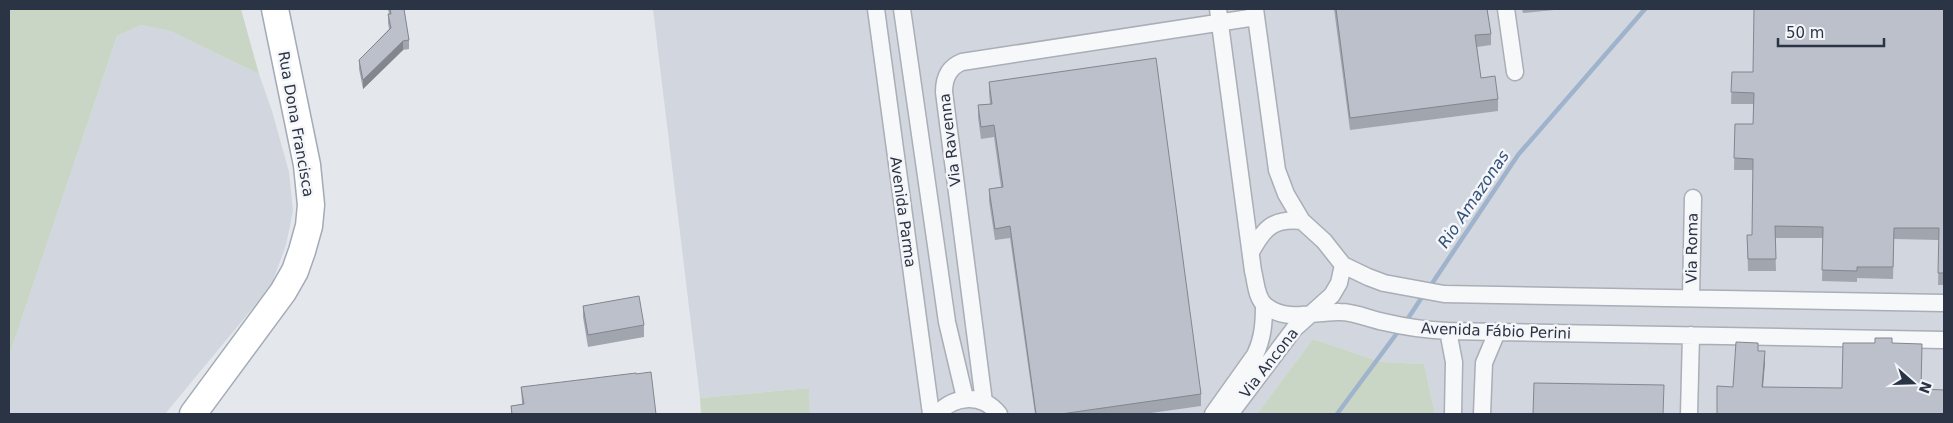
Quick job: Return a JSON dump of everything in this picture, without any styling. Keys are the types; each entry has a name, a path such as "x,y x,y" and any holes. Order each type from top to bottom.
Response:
{"main road":[{"name":"Rua Dona Francisca","path":"193,414 282,292 297,264 309,226 311,205 307,164 275,9"}],"street":[{"name":"Avenida Parma","path":"876,9 931,414"},
{"name":"Avenida Parma","path":"902,9 947,322 965,398"},
{"path":"1506,9 1515,72"},
{"path":"1255,13 1277,170 1286,194 1302,221 1324,241 1343,265 1376,280 1444,294 1944,303"},
{"name":"Via Ravenna","path":"984,402 944,92 944,84 951,69 962,62 1219,16 1255,13"},
{"path":"1219,16 1258,291 1264,305"},
{"name":"Via Roma","path":"1691,298 1693,198"},
{"path":"1252,252 1258,239 1277,222 1302,221"},
{"path":"1310,314 1332,295 1339,283 1343,265"},
{"name":"Avenida Fábio Perini","path":"1264,305 1286,316 1341,312 1418,329 1448,331 1944,340"},
{"name":"Via Ancona","path":"1213,414 1260,345 1264,323 1264,305"},
{"name":"Via Ancona","path":"1230,414 1285,340 1310,314"},
{"path":"1448,331 1454,362 1453,414"},
{"path":"1482,414 1484,362 1497,332"},
{"path":"1689,414 1690,336"},
{"path":"937,414 945,406 965,398 984,402 994,408 999,414"}],"shaded area":[{"path":"653,9 1944,9 1944,414 1435,414 1424,364 1381,362 1313,339 1257,414 810,414 809,388 700,398"},
{"path":"141,25 170,31 259,74 272,111 289,172 293,211 286,245 271,286 165,414 9,414 9,356 117,36"}],"green space":[{"path":"9,9 241,9 259,74 170,31 141,25 117,36 9,356"},
{"path":"1313,339 1381,362 1424,364 1435,414 1257,414"},
{"path":"809,388 810,414 701,414 700,398"}],"building":[{"path":"390,9 404,9 409,40 403,41 363,80 359,60 391,28 388,14 391,14"},
{"path":"1336,9 1487,9 1491,34 1475,35 1481,78 1495,76 1498,99 1350,118"},
{"path":"1754,9 1944,9 1944,273 1938,273 1939,228 1894,228 1893,267 1857,267 1857,271 1822,270 1823,227 1775,226 1776,259 1748,259 1747,235 1752,235 1753,159 1734,158 1735,124 1753,124 1754,93 1731,92 1732,72 1753,72"},
{"path":"1156,58 1201,394 1061,414 1036,414 1010,226 995,229 989,189 1003,187 994,125 981,127 978,105 992,104 989,82"},
{"path":"639,296 644,325 588,335 583,306"},
{"path":"1875,338 1892,338 1892,343 1922,344 1921,389 1944,390 1944,414 1717,414 1717,386 1733,387 1736,342 1758,343 1758,351 1765,351 1762,387 1842,388 1843,343 1875,343"},
{"path":"651,372 656,414 512,414 511,406 524,404 521,387"},
{"path":"1534,383 1664,385 1663,414 1533,414"}],"waterway":[{"name":"Rio Amazonas","path":"1429,288 1518,155 1645,9"},
{"name":"Rio Amazonas","path":"1405,323 1424,294"},
{"name":"Rio Amazonas","path":"1337,414 1400,329"}]}
